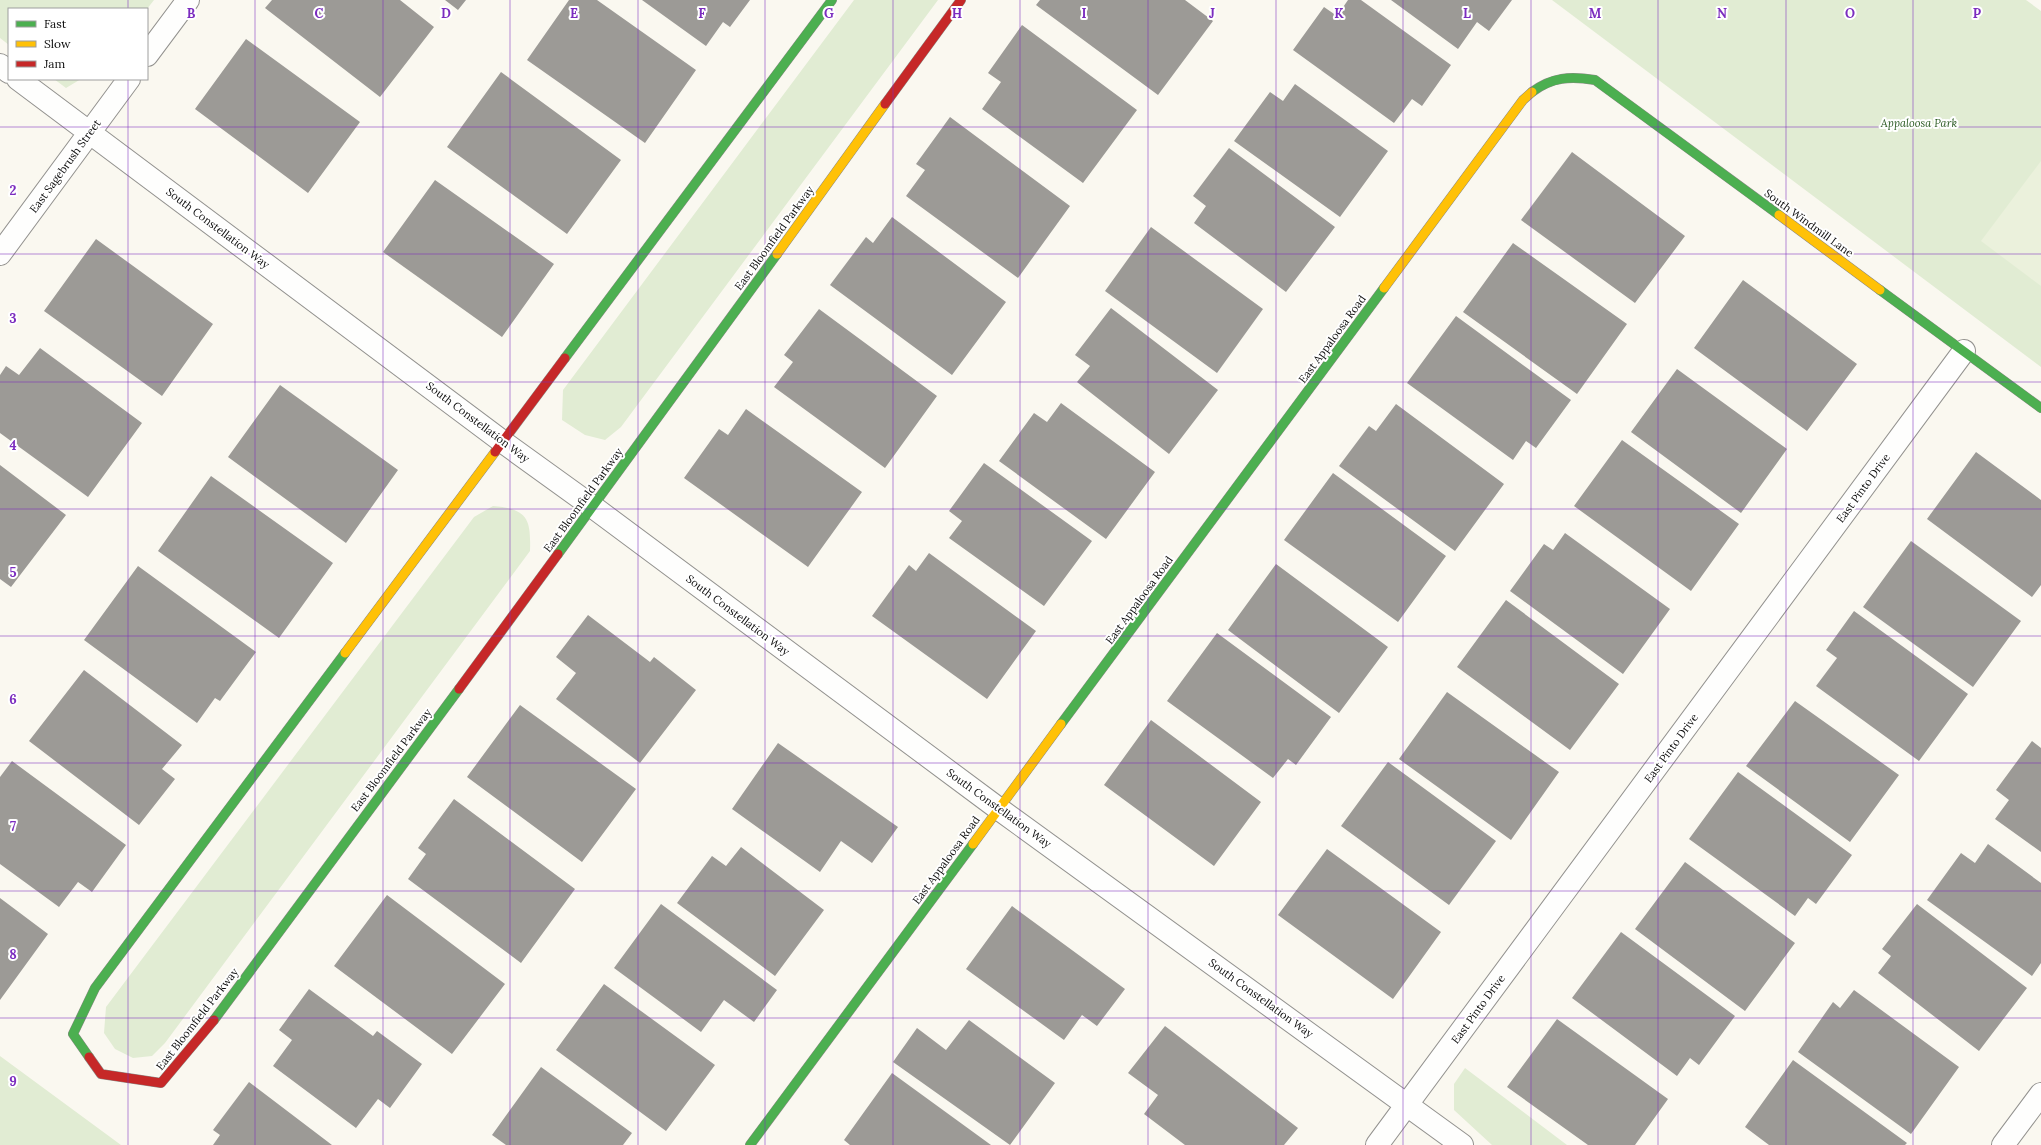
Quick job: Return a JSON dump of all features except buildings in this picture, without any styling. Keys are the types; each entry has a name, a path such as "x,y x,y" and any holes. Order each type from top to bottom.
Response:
{"street":[{"path":"148,54 188,0"},
{"name":"East Bloomfield Parkway","path":"832,0 95,988 73,1034 101,1074 161,1083 201,1037 593,507 961,0"},
{"path":"0,65 8,71"},
{"name":"South Windmill Lane","path":"1555,78 1575,76 1595,80 2041,408"},
{"name":"East Appaloosa Road","path":"750,1145 1523,100 1537,86 1555,78"},
{"name":"South Constellation Way","path":"19,80 503,442 593,507 999,809 1462,1145"},
{"name":"East Sagebrush Street","path":"0,254 128,80"},
{"name":"East Pinto Drive","path":"1377,1145 1964,351"},
{"path":"2003,1145 2041,1094"}],"green space":[{"path":"0,0 154,0 148,8 8,8 8,44 0,38"},
{"path":"854,0 938,0 621,427 605,440 585,435 562,420 563,390"},
{"name":"Appaloosa Park","path":"1552,0 2026,0 2041,11 2041,367"},
{"path":"55,80 79,80 66,88"},
{"path":"2041,161 2041,286 1981,241"},
{"path":"493,506 505,507 514,510 525,518 530,531 530,551 165,1043 152,1056 133,1058 115,1049 104,1033 106,1007 474,517"},
{"path":"0,1056 121,1145 0,1145"},
{"path":"1465,1068 1567,1145 1492,1145 1454,1110 1454,1084"}],"traffic: fast":[{"path":"565,358 832,0"},
{"path":"1532,92 1547,83 1562,79 1577,78 1595,80 1779,215"},
{"path":"558,554 777,254"},
{"path":"1061,724 1384,288"},
{"path":"1880,290 2041,408"},
{"path":"89,1057 73,1034 95,988 345,653"},
{"path":"214,1020 459,689"},
{"path":"750,1145 973,844"}],"traffic: slow":[{"path":"1384,288 1523,100 1532,92"},
{"path":"777,254 885,104"},
{"path":"1779,215 1880,290"},
{"path":"345,653 495,452"},
{"path":"973,844 1061,724"}],"traffic: jam":[{"path":"885,104 961,0"},
{"path":"495,452 565,358"},
{"path":"459,689 558,554"},
{"path":"89,1057 101,1074 161,1083 214,1020"}]}
